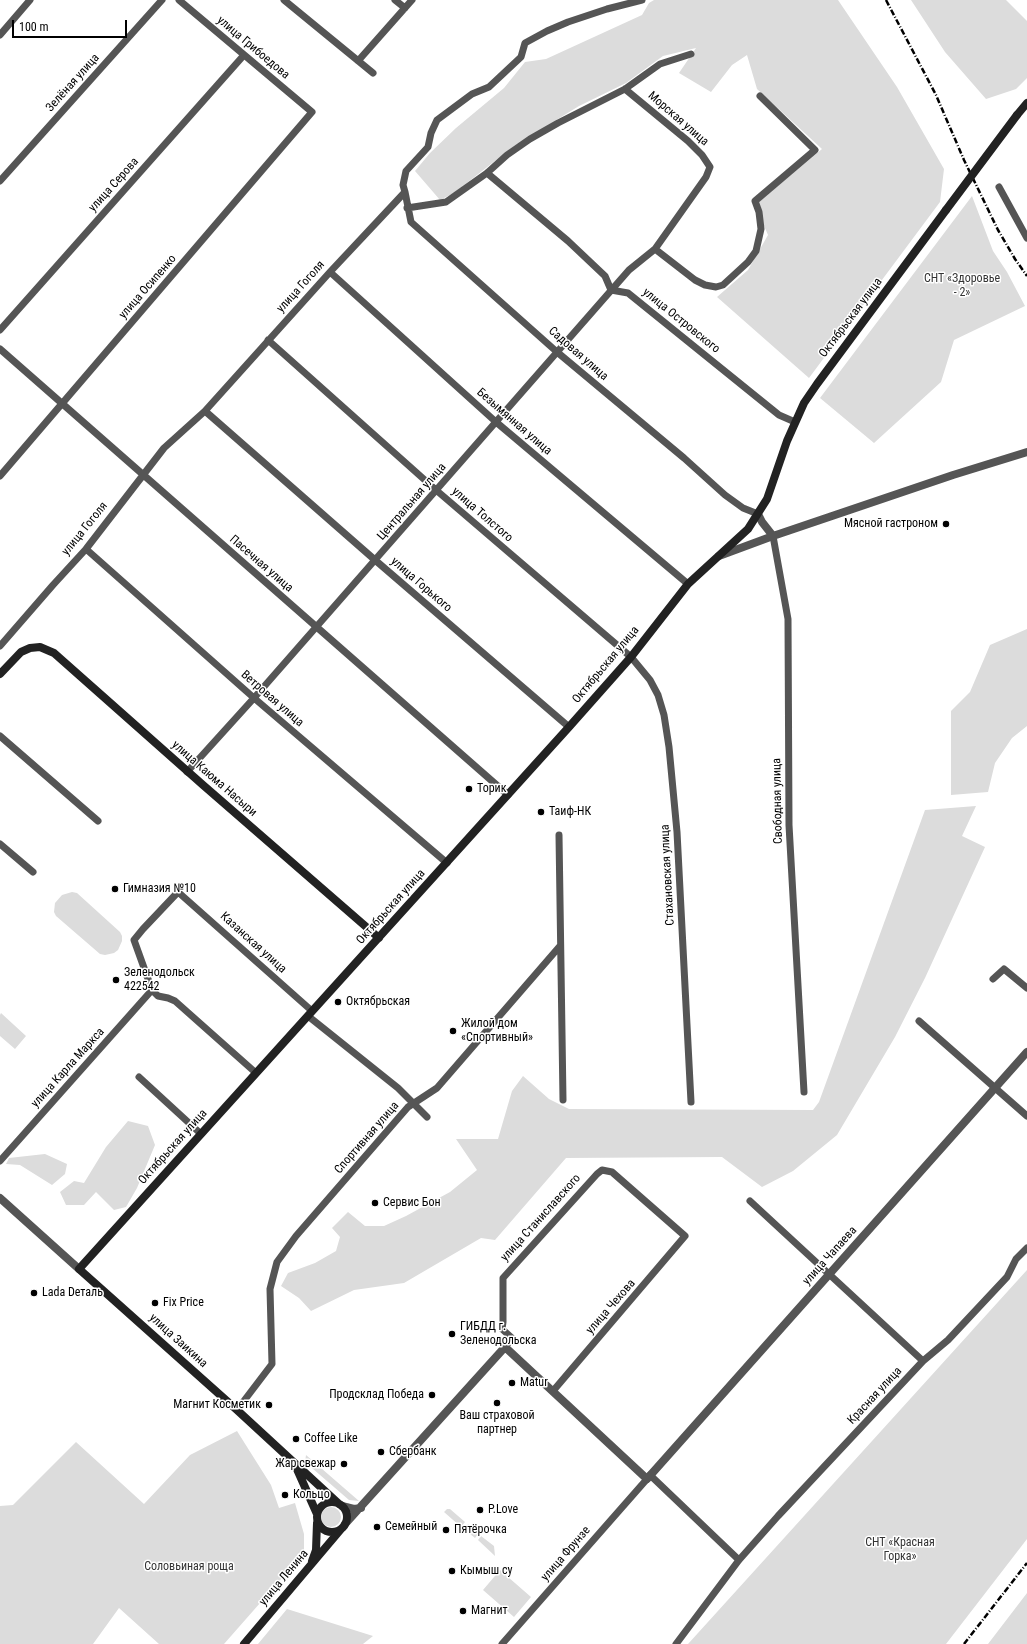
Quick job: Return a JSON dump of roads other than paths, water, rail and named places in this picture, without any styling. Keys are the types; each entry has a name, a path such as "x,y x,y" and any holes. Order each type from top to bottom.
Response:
{"main road":[{"name":"Октябрьская улица","path":"79,1269 570,727 631,656 688,584 748,529 758,514 774,481 795,422 804,403 1027,103"},
{"name":"улица Каюма Насыри","path":"0,674 21,652 30,648 40,647 54,653 187,772 379,938"},
{"name":"улица Заикина","path":"79,1269 341,1505"},
{"path":"294,1463 317,1514 318,1523 316,1550 309,1569"},
{"path":"317,1514 321,1506 325,1503 334,1502 341,1505 347,1515 344,1526 333,1532 324,1530 318,1523"},
{"name":"улица Ленина","path":"244,1644 344,1526"}],"street":[{"path":"0,34 30,0"},
{"name":"Зелёная улица","path":"0,181 162,0"},
{"name":"улица Грибоедова","path":"180,0 312,112"},
{"path":"284,0 373,73"},
{"path":"395,0 405,8"},
{"path":"358,61 412,0"},
{"path":"405,192 403,185 406,171 428,147 431,133 437,120 472,94 489,87 521,57 526,43 547,31 568,22 607,9 642,0"},
{"path":"407,208 446,202 487,173 507,155 558,122 625,88 660,64 691,54"},
{"name":"улица Серова","path":"0,330 244,55"},
{"name":"Морская улица","path":"625,88 688,141 707,161 710,167 706,177 655,249"},
{"path":"655,249 695,280 705,285 716,287 723,285 756,252 762,229 759,212 755,201 815,150 760,96"},
{"name":"улица Осипенко","path":"0,476 312,112"},
{"path":"487,173 568,241 605,276 611,290"},
{"path":"999,187 1027,238"},
{"name":"Садовая улица","path":"405,192 411,222 557,352 684,458 724,495 743,508 758,514"},
{"name":"улица Гоголя","path":"0,646 86,549 164,448 205,411 330,272 405,192"},
{"name":"Центральная улица","path":"187,772 317,627 611,290 629,270 655,249"},
{"name":"Безымянная улица","path":"330,272 496,422 688,584"},
{"name":"улица Островского","path":"611,290 628,293 779,415 795,422"},
{"name":"улица Толстого","path":"268,340 436,490 631,656"},
{"name":"Пасечная улица","path":"0,349 508,795"},
{"name":"улица Горького","path":"205,411 375,560 570,727"},
{"name":"Октябрьская улица","path":"716,558 773,536 953,475 1027,452"},
{"name":"Свободная улица","path":"758,514 762,522 773,536 788,619 789,825 804,1092"},
{"name":"Ветровая улица","path":"86,549 254,698 447,863"},
{"name":"Стахановская улица","path":"631,656 650,680 658,695 664,715 669,747 677,832 691,1102"},
{"path":"0,736 98,821"},
{"path":"559,835 563,1100"},
{"path":"0,844 33,872"},
{"name":"Казанская улица","path":"152,990 134,940 178,892 310,1014 398,1088 427,1117"},
{"name":"Спортивная улица","path":"237,1410 272,1364 270,1289 277,1262 296,1236 408,1107 437,1088 560,946"},
{"path":"993,979 1004,969 1027,988"},
{"path":"152,990 158,996 175,1001 256,1073"},
{"name":"улица Карла Маркса","path":"0,1161 152,990"},
{"path":"919,1021 1027,1116"},
{"name":"улица Чапаева","path":"648,1477 829,1276 1027,1052"},
{"path":"139,1077 201,1134"},
{"name":"улица Чехова","path":"553,1391 685,1236 612,1172 602,1170 597,1174"},
{"name":"улица Станиславского","path":"505,1347 512,1338 502,1329 504,1322 503,1278 597,1174"},
{"name":"улица Заикина","path":"0,1198 79,1269"},
{"path":"750,1201 829,1276 923,1361"},
{"name":"Красная улица","path":"676,1644 739,1560 778,1516 923,1361 948,1340 1006,1277 1016,1259 1027,1248"},
{"path":"505,1347 739,1560"},
{"name":"улица Ленина","path":"344,1526 505,1347"},
{"name":"улица Фрунзе","path":"502,1644 648,1477"},
{"path":"341,1505 354,1509 361,1508"}],"railway":[{"path":"886,0 936,95 964,160 998,230 1027,276"},
{"path":"964,1644 1027,1563"}],"place":[{"name":"Мясной гастроном","path":"946,524"},
{"name":"Торик","path":"469,789"},
{"name":"Таиф-НК","path":"541,812"},
{"name":"Гимназия №10","path":"115,889"},
{"name":"Зеленодольск 422542","path":"116,980"},
{"name":"Октябрьская","path":"338,1002"},
{"name":"Жилой дом «Спортивный»","path":"453,1031"},
{"name":"Сервис Бон","path":"375,1203"},
{"name":"Lada Dеталь","path":"34,1293"},
{"name":"Fix Price","path":"155,1303"},
{"name":"ГИБДД г. Зеленодольска","path":"452,1334"},
{"name":"Matur","path":"512,1383"},
{"name":"Продсклад Победа","path":"432,1395"},
{"name":"Ваш страховой партнер","path":"497,1403"},
{"name":"Магнит Косметик","path":"269,1405"},
{"name":"Coffee Like","path":"296,1439"},
{"name":"Сбербанк","path":"381,1452"},
{"name":"Жар свежар","path":"344,1464"},
{"name":"Кольцо","path":"285,1495"},
{"name":"P.Love","path":"480,1510"},
{"name":"Семейный","path":"377,1527"},
{"name":"Пятёрочка","path":"446,1530"},
{"name":"Кымыш су","path":"452,1571"},
{"name":"Магнит","path":"463,1611"}],"park label":[{"name":"СНТ «Здоровье - 2»","path":"962,286"},
{"name":"СНТ «Красная Горка»","path":"900,1550"},
{"name":"Соловьиная роща","path":"189,1567"}]}
